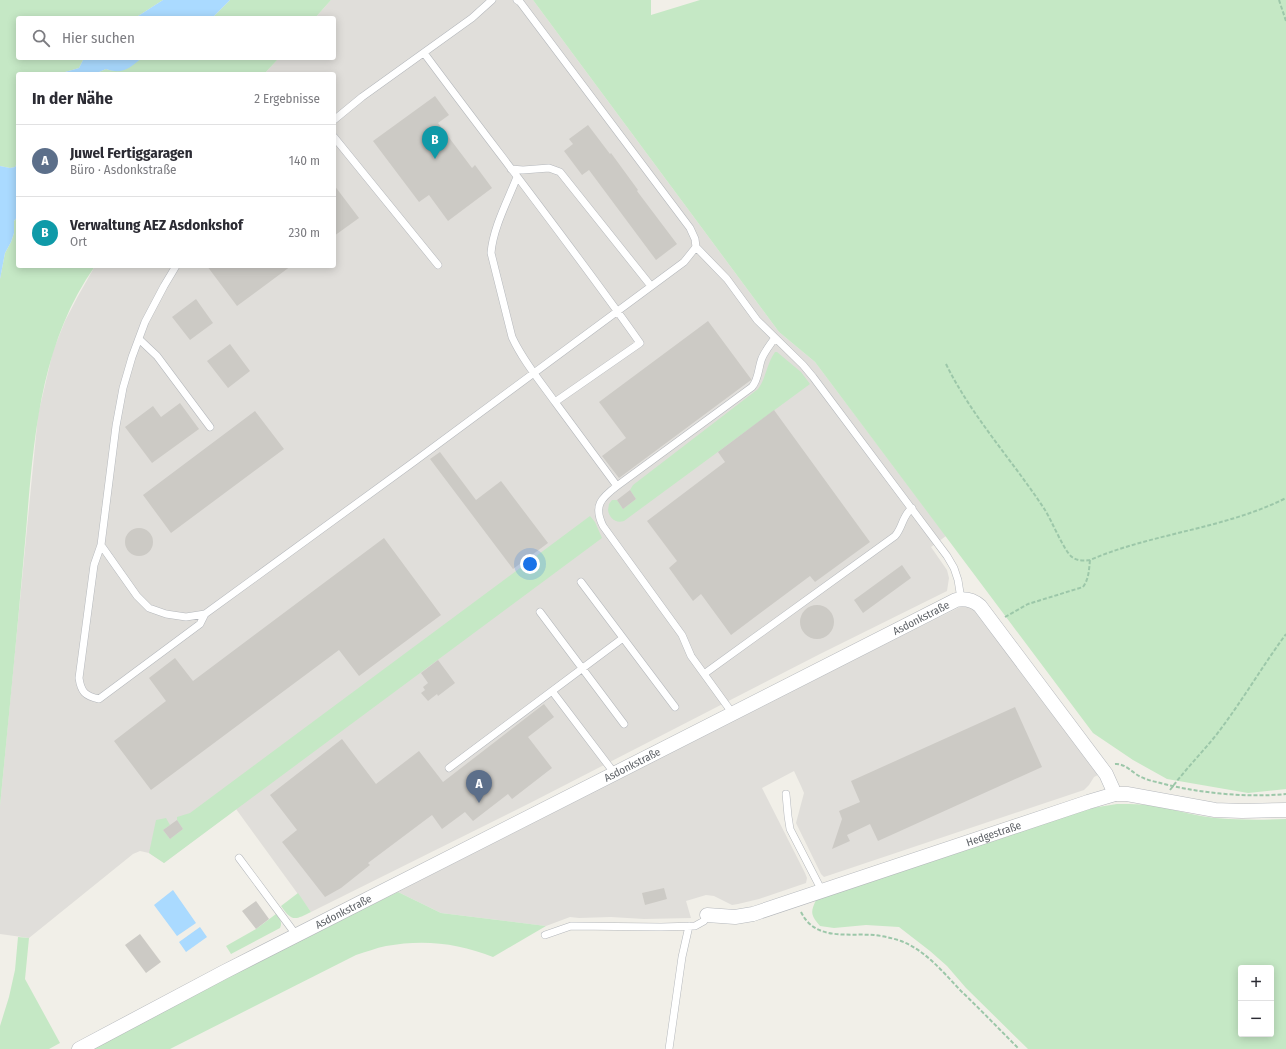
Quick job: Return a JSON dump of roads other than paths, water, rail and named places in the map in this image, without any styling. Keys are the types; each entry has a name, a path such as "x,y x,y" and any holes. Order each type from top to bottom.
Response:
{"street":[{"name":"Asdonkstraße","path":"79,1049 297,936 952,602 961,599 971,600 980,606 1104,772 1115,794"},
{"name":"Hedgestraße","path":"707,915 734,917 753,914 1115,794 1127,794 1215,810 1286,810"}],"lane":[{"path":"336,118 362,97 472,18 492,0"},
{"path":"517,0 530,15 690,228 695,239 696,247 727,279 757,320 774,339 803,365 813,377 948,556 958,580 961,599"},
{"path":"424,53 640,343 555,402"},
{"path":"336,139 438,265"},
{"path":"511,169 523,170 549,168 560,172 651,286"},
{"path":"517,177 492,243 492,252 512,337 521,355 617,486"},
{"path":"175,268 145,322 139,338 123,388 116,426 101,545 94,565 79,678 80,689 89,697 99,699 200,624 205,614 684,262 696,247"},
{"path":"139,338 158,356 210,427"},
{"path":"733,714 688,651 682,635 603,526 599,519 598,512 599,504 608,493 752,387 757,379 762,358 774,339"},
{"path":"704,674 895,536 904,517 912,508"},
{"path":"101,545 137,596 149,608 166,614 186,617 205,614"},
{"path":"581,582 675,707"},
{"path":"540,612 624,724"},
{"path":"449,768 623,638"},
{"path":"552,691 615,774"},
{"path":"786,794 790,829 822,891"},
{"path":"240,858 297,936"},
{"path":"545,935 572,926 689,926 700,924 707,915"},
{"path":"669,1049 682,957 689,926"}],"water":[{"path":"163,0 230,0 214,16 138,16"},
{"path":"83,60 139,60 126,70 121,71 106,69 99,72 65,72 79,68"},
{"path":"16,165 16,218 14,221 14,233 5,253 0,279 0,166 10,168 15,167"},
{"path":"173,890 196,923 177,936 154,905"},
{"path":"200,927 207,937 186,952 179,942"}],"place":[{"name":"Verwaltung AEZ Asdonkshof","path":"435,159"},
{"name":"Juwel Fertiggaragen","path":"479,803"}]}
